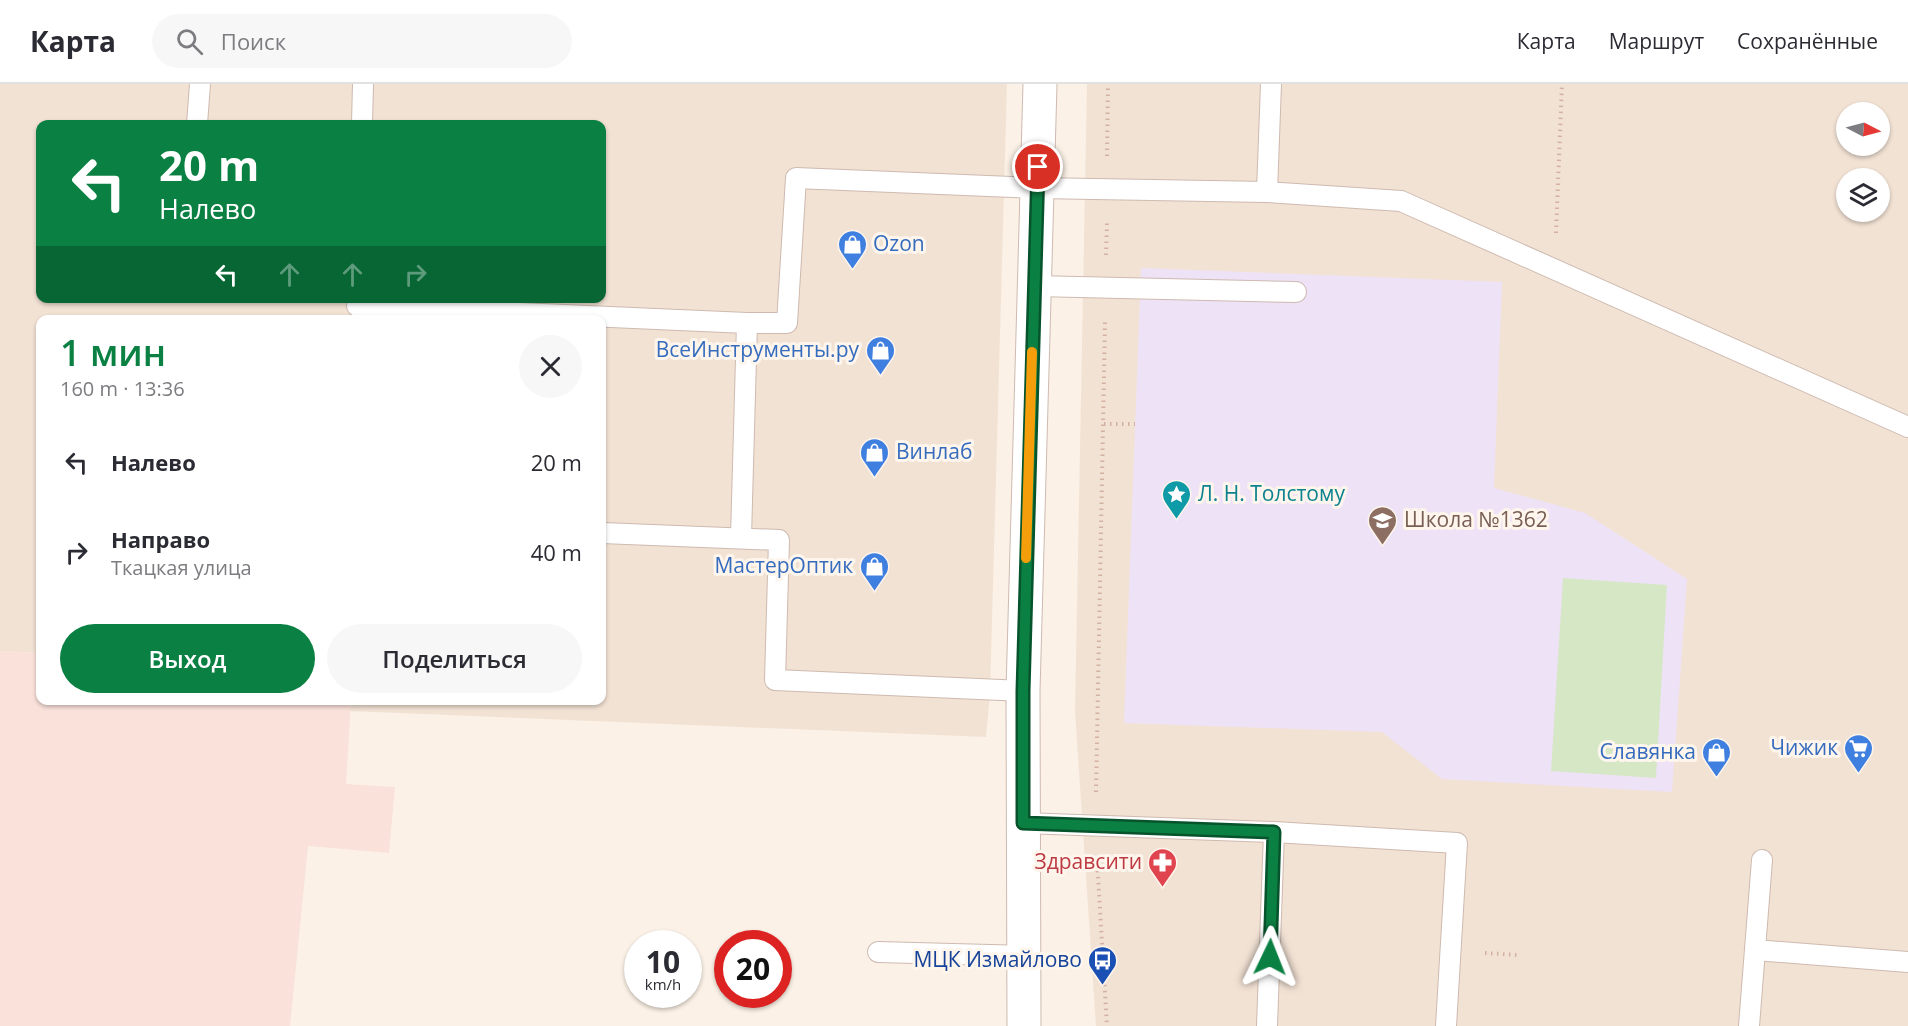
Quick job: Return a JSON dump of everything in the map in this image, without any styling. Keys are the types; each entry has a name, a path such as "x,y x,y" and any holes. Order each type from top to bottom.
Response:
{"street":[{"path":"1024,1026 1023,691 1040,84"}],"lane":[{"path":"197,120 200,84"},
{"path":"362,120 363,84"},
{"path":"1267,192 1271,84"},
{"path":"606,318 787,323 796,178 1037,188 1267,192 1401,201 1908,427"},
{"path":"1035,286 1296,292"},
{"path":"357,308 539,315"},
{"path":"741,537 747,323"},
{"path":"606,533 779,540 775,680 1023,691"},
{"path":"1023,823 1274,832 1457,843 1446,1026"},
{"path":"1267,1026 1274,832"},
{"path":"1749,1026 1762,860"},
{"path":"1755,950 1908,962"},
{"path":"878,952 1023,956"}],"path":[{"path":"1107,1026 1095,826 1104,424 1108,84"},
{"path":"1554,270 1562,84"},
{"path":"1104,424 1136,424"}],"shaded area":[{"path":"0,84 1007,84 990,693 986,737 350,711 351,705 606,705 606,315 36,315 36,653 0,651"},
{"path":"1087,84 1908,84 1908,1026 1096,1026 1075,711"},
{"name":"Школа №1362","path":"1141,268 1502,282 1494,488 1585,513 1687,579 1672,792 1442,779 1382,732 1124,723"},
{"path":"0,651 36,653 36,705 351,705 346,784 395,787 389,853 308,846 290,1026 0,1026"}],"green space":[{"path":"1563,578 1667,585 1656,778 1551,771"}],"slow traffic":[{"path":"1026,558 1032,352"}],"place":[{"name":"Ozon","path":"852,270"},
{"name":"ВсеИнструменты.ру","path":"880,376"},
{"name":"Винлаб","path":"875,478"},
{"name":"Л. Н. Толстому","path":"1177,520"},
{"name":"Школа №1362","path":"1383,546"},
{"name":"МастерОптик","path":"874,592"},
{"name":"Чижик","path":"1859,774"},
{"name":"Славянка","path":"1717,778"},
{"name":"Здравсити","path":"1163,888"},
{"name":"МЦК Измайлово","path":"1103,986"}],"route":[{"path":"1038,167 1023,691 1023,823 1274,832 1270,957"}]}
